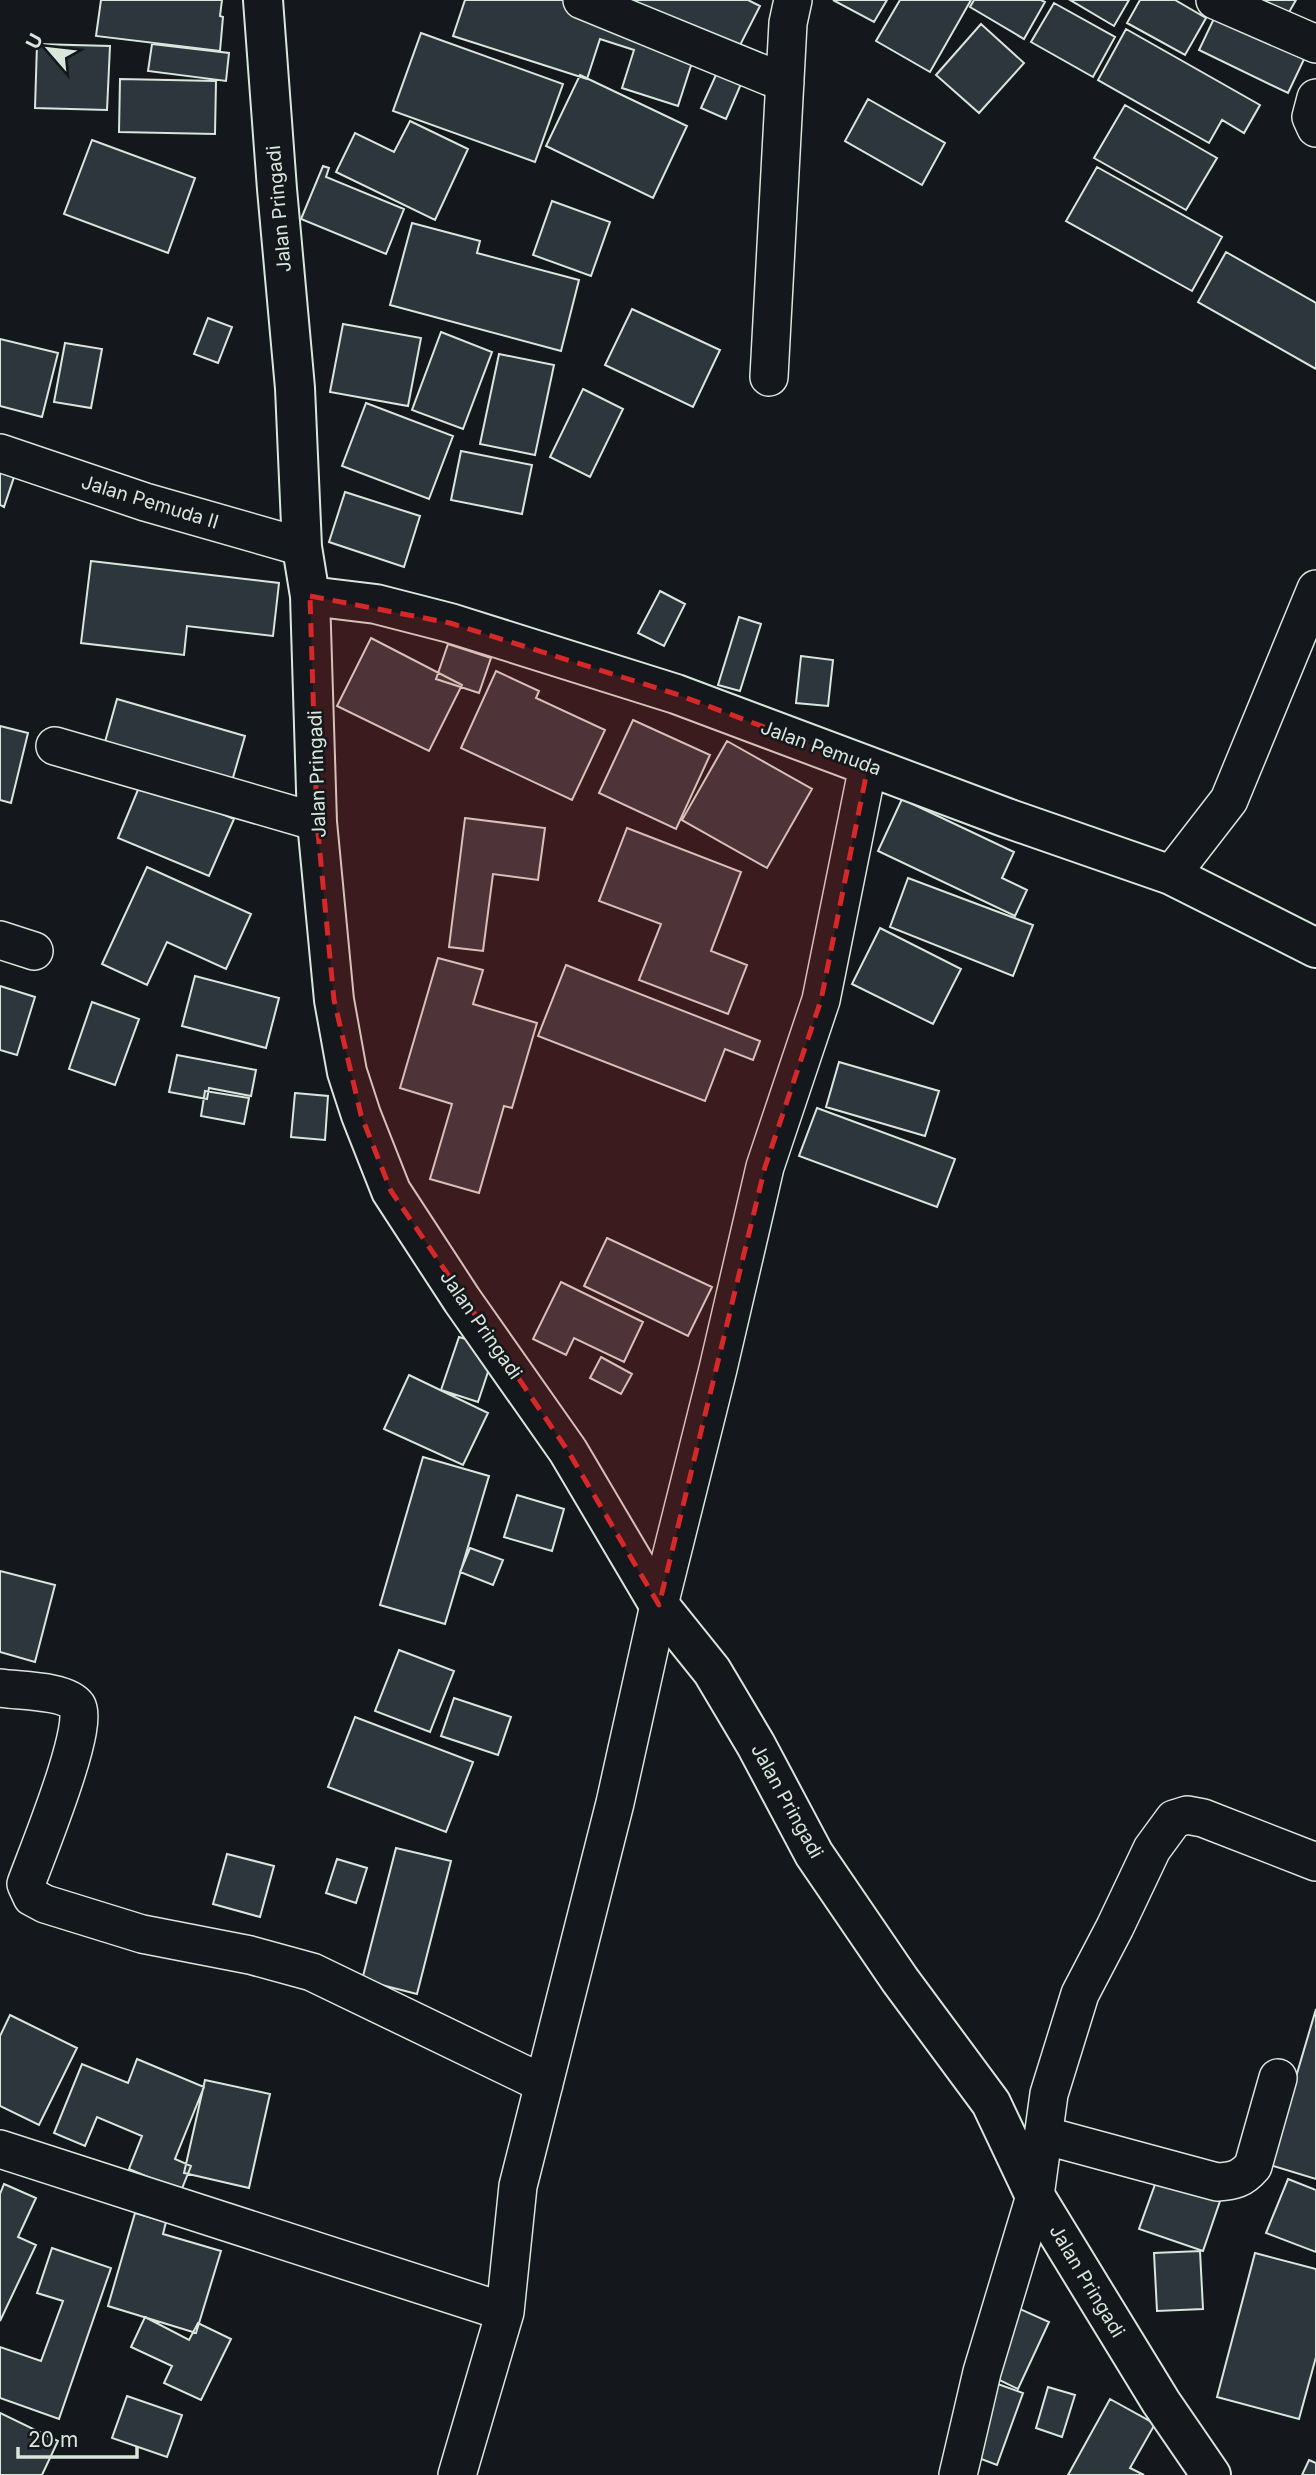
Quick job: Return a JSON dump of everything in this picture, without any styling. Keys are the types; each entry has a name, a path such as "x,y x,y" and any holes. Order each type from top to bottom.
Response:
{"street":[{"name":"Jalan Pringadi","path":"263,0 295,388 302,547 310,596 317,822 334,1000 347,1072 391,1191 568,1451 659,1605 712,1671 822,1865 900,1980 991,2103 1035,2196 1161,2402 1211,2475"},
{"path":"582,0 785,83"},
{"path":"769,377 788,23 793,0"},
{"path":"1215,0 1316,44"},
{"path":"1316,98 1311,117 1316,128"},
{"name":"Jalan Pemuda II","path":"0,453 145,502 302,547"},
{"path":"1171,875 1229,800 1316,589"},
{"name":"Jalan Pemuda","path":"310,596 376,604 463,627 676,694 1019,822 1171,875 1316,948"},
{"path":"55,746 317,822"},
{"path":"457,2475 505,2312 518,2186 615,1803 659,1605 765,1167 821,1000 868,766"},
{"path":"0,1688 58,1695 76,1706 80,1715 76,1744 26,1884 32,1897 45,1904 142,1934 250,1955 312,1972 544,2084"},
{"path":"958,2475 982,2372 1035,2196 1049,2094 1080,1994 1152,1849 1174,1819 1188,1815 1203,1818 1316,1862"},
{"path":"1042,2134 1217,2182 1232,2181 1243,2177 1253,2166 1278,2078"},
{"path":"0,2149 505,2312"}],"highlighted area":[{"path":"310,596 450,623 676,694 868,766 821,1000 765,1167 659,1605 568,1451 391,1191 361,1115 334,1000 317,822"}],"building":[{"path":"101,0 222,0 220,51 96,36"},
{"path":"465,0 562,0 613,16 696,50 678,106 622,88 634,50 600,39 587,79 453,36"},
{"path":"630,0 748,0 760,6 734,57"},
{"path":"833,0 887,0 874,22"},
{"path":"900,0 971,0 930,72 876,41"},
{"path":"974,0 1045,2 1024,39 970,7"},
{"path":"1070,0 1129,0 1114,26"},
{"path":"1140,0 1175,0 1206,18 1185,55 1127,23"},
{"path":"1248,0 1296,0 1284,21"},
{"path":"1054,3 1115,37 1093,77 1031,42"},
{"path":"1218,10 1307,53 1288,93 1199,50"},
{"path":"981,24 1024,63 979,113 936,75"},
{"path":"1126,29 1260,105 1244,133 1222,120 1209,143 1098,80"},
{"path":"421,33 563,84 535,162 393,111"},
{"path":"37,44 110,46 107,110 35,108"},
{"path":"152,44 229,53 226,81 148,71"},
{"path":"720,66 744,77 726,119 701,108"},
{"path":"580,75 687,126 653,198 546,146"},
{"path":"120,79 216,81 215,134 119,132"},
{"path":"868,99 945,143 922,185 845,141"},
{"path":"1125,105 1217,158 1186,210 1094,158"},
{"path":"410,121 468,149 435,220 336,172 355,133 394,152"},
{"path":"92,140 195,178 168,253 64,214"},
{"path":"323,166 329,168 326,177 404,209 386,254 301,219"},
{"path":"1097,167 1222,237 1192,291 1066,221"},
{"path":"552,201 610,222 591,276 533,255"},
{"path":"412,223 480,241 477,253 579,280 561,351 390,305"},
{"path":"1226,252 1316,303 1316,369 1198,302"},
{"path":"632,309 720,350 693,407 605,365"},
{"path":"208,318 232,327 218,363 194,354"},
{"path":"343,324 421,338 408,406 330,392"},
{"path":"441,332 492,352 463,429 412,410"},
{"path":"0,339 58,353 42,417 0,406"},
{"path":"65,343 102,349 91,408 54,402"},
{"path":"499,354 554,365 535,455 480,444"},
{"path":"583,389 623,409 590,477 550,457"},
{"path":"366,403 453,436 429,499 342,466"},
{"path":"461,451 532,465 522,514 451,500"},
{"path":"0,472 14,477 4,507 0,505"},
{"path":"345,492 420,516 404,567 329,542"},
{"path":"91,561 279,583 273,636 187,626 184,655 81,643"},
{"path":"660,591 685,604 664,646 638,633"},
{"path":"739,617 761,624 740,691 718,685"},
{"path":"371,638 462,685 429,751 337,706"},
{"path":"448,644 491,658 479,693 436,679"},
{"path":"801,656 833,660 828,706 796,703"},
{"path":"496,671 539,691 536,698 605,730 572,800 461,748"},
{"path":"117,699 245,736 230,788 103,749"},
{"path":"633,720 710,755 676,829 599,793"},
{"path":"0,726 28,733 11,803 0,800"},
{"path":"727,741 812,789 767,868 682,820"},
{"path":"142,780 234,819 209,876 118,838"},
{"path":"902,799 1014,852 1002,878 1027,890 1015,916 878,851"},
{"path":"465,818 545,828 538,880 493,874 483,951 449,947"},
{"path":"627,828 741,872 711,951 747,965 728,1014 639,980 661,924 599,901"},
{"path":"147,867 251,914 226,969 167,942 147,985 102,964"},
{"path":"908,878 1033,925 1013,976 890,927"},
{"path":"880,928 961,969 933,1024 852,984"},
{"path":"438,958 483,970 473,1004 537,1023 512,1108 504,1106 479,1193 430,1179 452,1104 400,1088"},
{"path":"566,965 760,1041 753,1060 725,1049 705,1101 538,1036"},
{"path":"195,976 279,998 266,1048 182,1026"},
{"path":"0,986 35,997 17,1055 0,1050"},
{"path":"92,1002 139,1019 115,1085 69,1069"},
{"path":"177,1055 256,1070 251,1096 209,1088 207,1099 169,1092"},
{"path":"839,1062 939,1091 925,1136 826,1107"},
{"path":"205,1091 249,1098 244,1124 201,1116"},
{"path":"295,1093 328,1096 325,1140 291,1137"},
{"path":"817,1108 955,1159 937,1207 799,1156"},
{"path":"607,1238 712,1287 688,1336 584,1286"},
{"path":"561,1282 643,1322 624,1362 574,1338 566,1355 533,1339"},
{"path":"459,1337 496,1348 478,1402 441,1390"},
{"path":"601,1357 632,1374 621,1394 590,1378"},
{"path":"409,1375 488,1413 463,1465 384,1429"},
{"path":"423,1457 489,1476 445,1624 380,1605"},
{"path":"517,1495 564,1509 552,1551 504,1537"},
{"path":"470,1548 503,1560 493,1585 460,1572"},
{"path":"0,1571 55,1585 35,1662 0,1652"},
{"path":"399,1650 454,1671 430,1732 375,1711"},
{"path":"454,1698 511,1717 498,1755 441,1736"},
{"path":"355,1717 473,1762 446,1832 328,1787"},
{"path":"396,1848 451,1861 417,1994 362,1980"},
{"path":"227,1854 274,1866 260,1917 213,1904"},
{"path":"337,1859 367,1868 356,1903 326,1893"},
{"path":"1316,2009 1316,2179 1270,2165"},
{"path":"10,2015 77,2048 39,2125 0,2106 0,2036"},
{"path":"137,2059 204,2087 175,2159 191,2166 181,2191 129,2169 142,2136 97,2117 85,2146 54,2133 82,2064 128,2083"},
{"path":"205,2080 270,2094 249,2188 184,2173"},
{"path":"1157,2179 1220,2201 1203,2251 1139,2229"},
{"path":"1288,2179 1316,2190 1316,2252 1266,2233"},
{"path":"4,2184 36,2198 18,2237 36,2245 0,2321 0,2194"},
{"path":"135,2213 166,2222 163,2234 221,2251 196,2333 108,2306"},
{"path":"52,2248 111,2268 59,2419 0,2398 0,2347 41,2361 63,2301 37,2293"},
{"path":"1200,2251 1203,2309 1157,2311 1154,2253"},
{"path":"1255,2253 1316,2269 1316,2357 1299,2419 1217,2397"},
{"path":"1011,2305 1049,2322 1018,2389 991,2376"},
{"path":"145,2317 189,2340 198,2323 231,2339 201,2400 164,2383 172,2366 131,2347"},
{"path":"995,2383 1023,2393 997,2465 968,2454"},
{"path":"1048,2387 1075,2395 1062,2437 1036,2428"},
{"path":"127,2396 182,2415 167,2457 112,2438"},
{"path":"1110,2399 1155,2424 1130,2468 1144,2475 1068,2475"},
{"path":"0,2413 58,2441 42,2475 0,2475"},
{"path":"1309,2460 1316,2463 1316,2475 1302,2475"}]}
